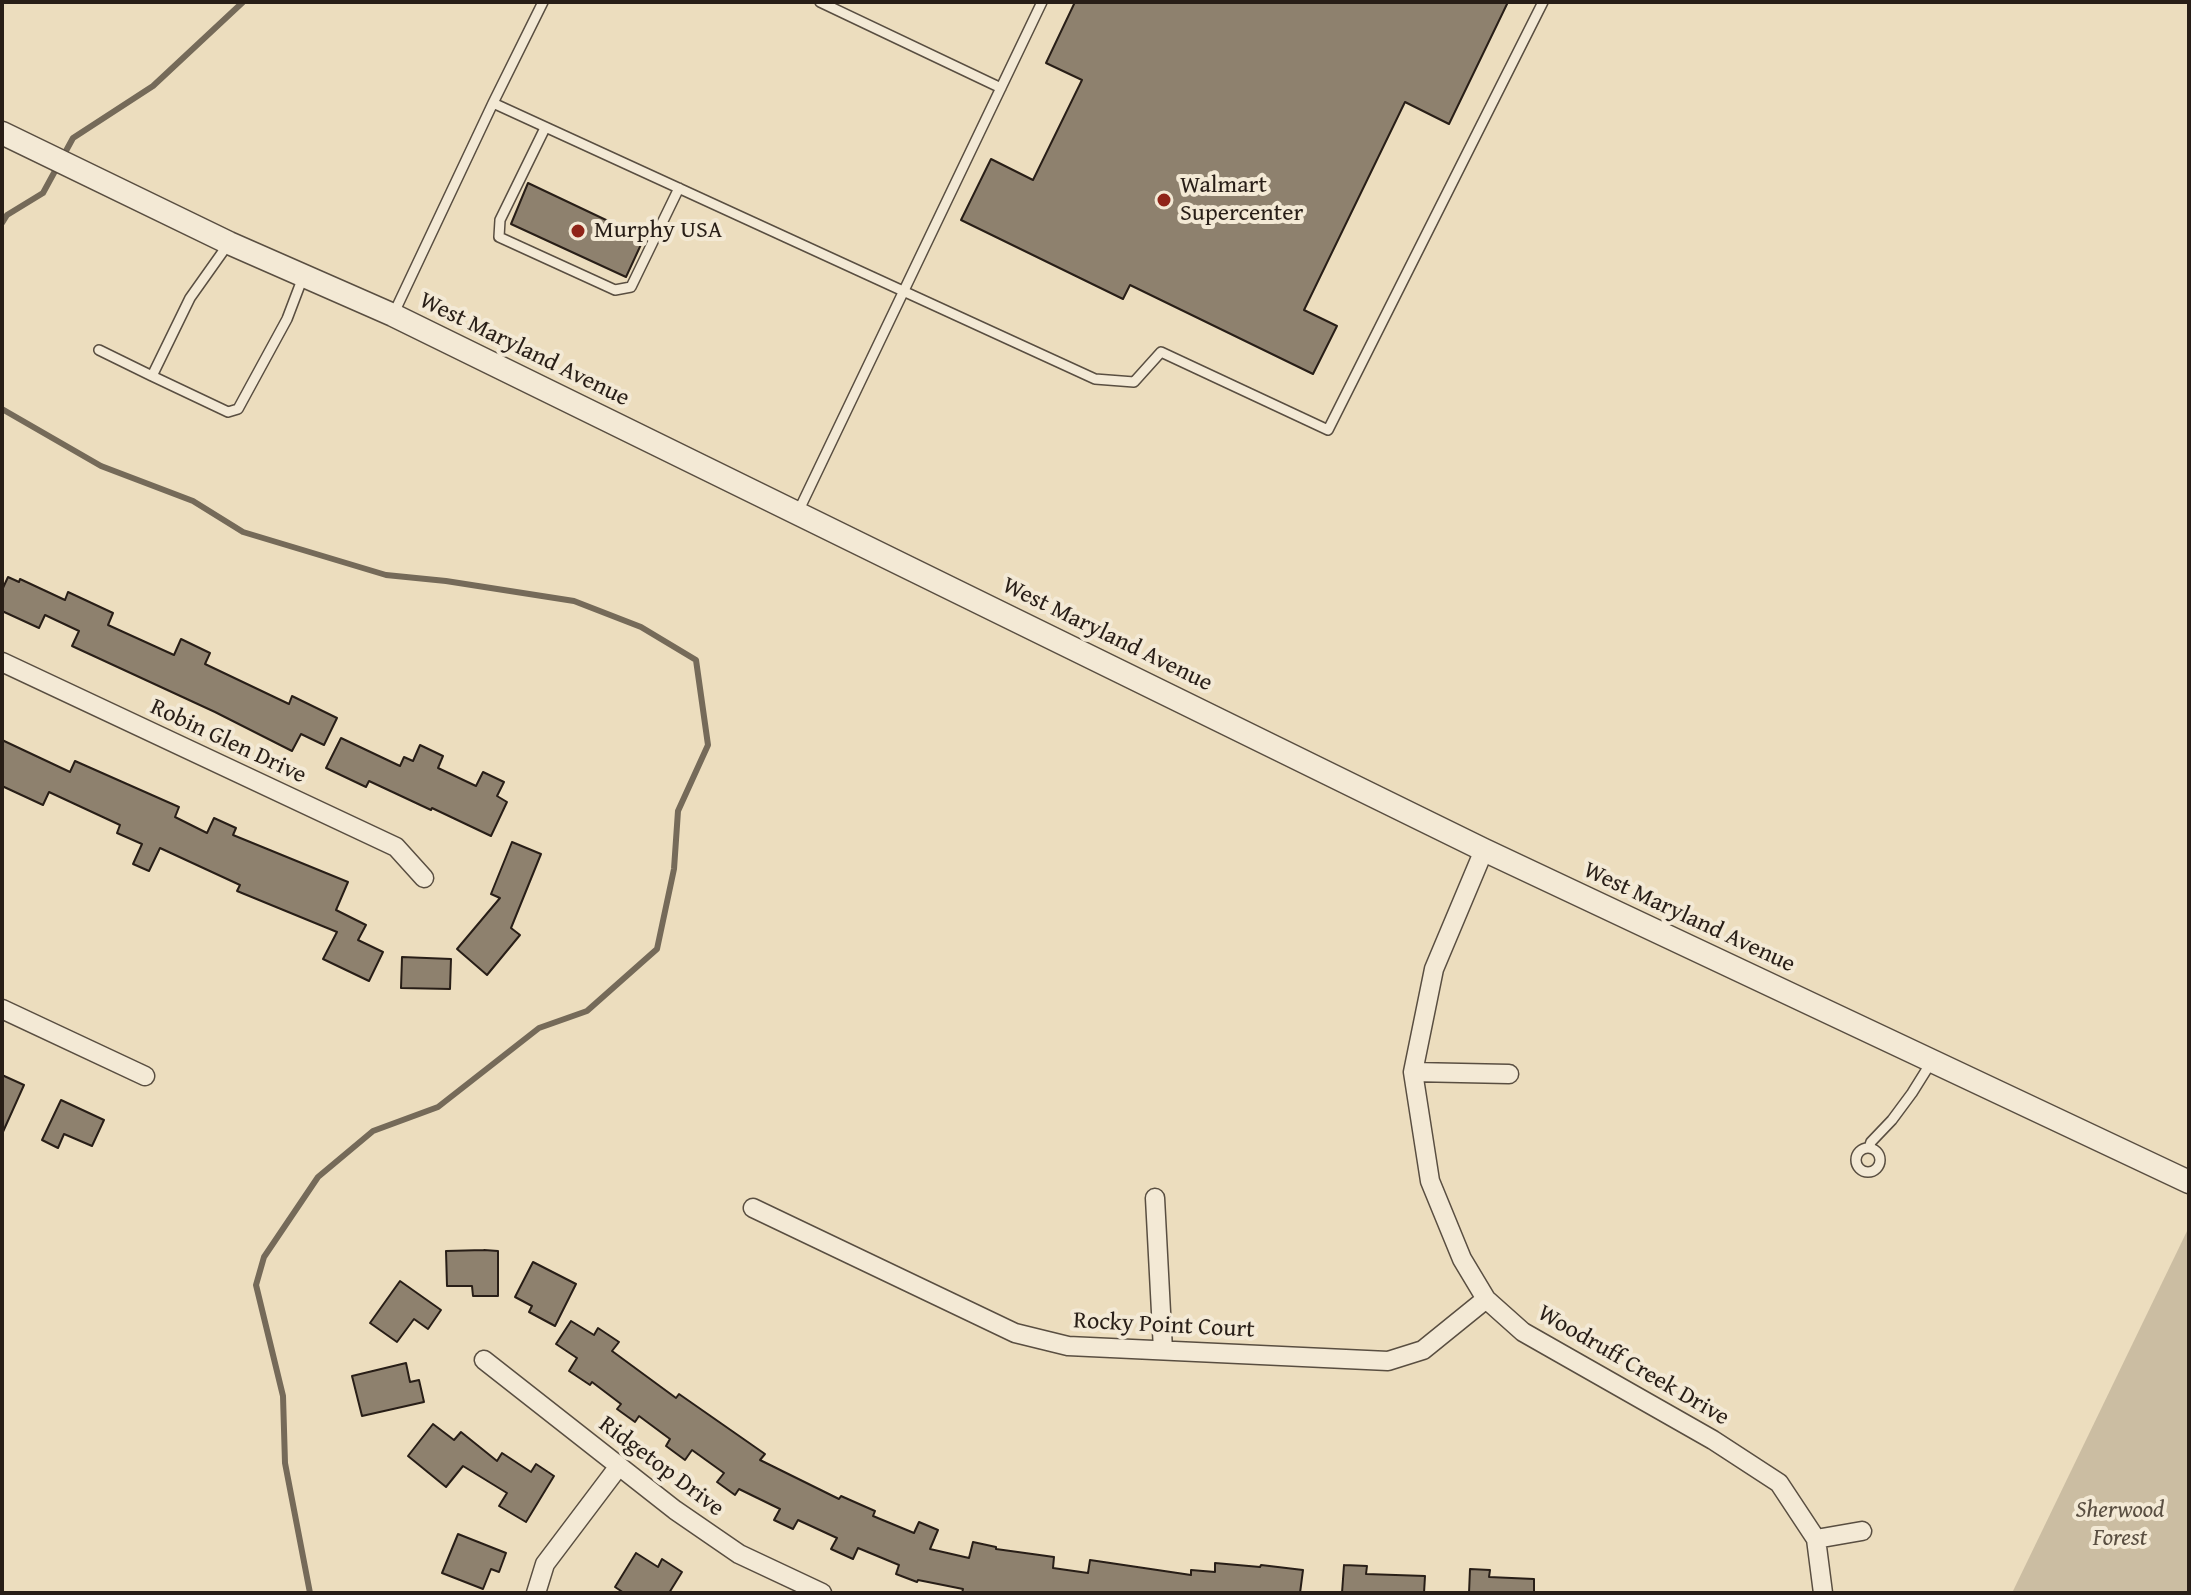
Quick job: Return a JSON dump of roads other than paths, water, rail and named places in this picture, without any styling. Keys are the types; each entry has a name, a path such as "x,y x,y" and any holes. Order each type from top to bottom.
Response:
{"street":[{"name":"West Maryland Avenue","path":"2,133 229,243 393,315 1484,850 2189,1182"},
{"name":"Robin Glen Drive","path":"2,662 396,847 424,878"},
{"name":"Woodruff Creek Drive","path":"1484,850 1434,969 1413,1072 1430,1181 1462,1259 1486,1299 1523,1332 1713,1440 1779,1483 1816,1539 1823,1593"},
{"path":"2,1009 145,1076"},
{"path":"1413,1072 1509,1074"},
{"path":"1155,1198 1163,1350"},
{"name":"Rocky Point Court","path":"753,1208 1015,1333 1068,1346 1388,1361 1423,1350 1486,1299"},
{"name":"Ridgetop Drive","path":"484,1360 675,1510 739,1554 822,1593"},
{"path":"536,1593 545,1564 619,1466"},
{"path":"1816,1539 1862,1531"}],"lane":[{"path":"393,315 543,2"},
{"path":"820,2 1001,88"},
{"path":"798,512 1042,2"},
{"path":"493,103 1095,379 1134,382 1161,352 1328,430 1543,2"},
{"path":"545,128 500,220 499,237 600,284 615,290 631,287 679,188"},
{"path":"152,376 190,298 229,243"},
{"path":"99,350 228,412 234,412 287,319 303,277"},
{"path":"1869,1148 1932,1061"}],"waterway":[{"path":"2,223 7,215 43,193 73,138 153,86 243,2"},
{"path":"2,409 101,466 193,501 243,532 386,575 574,601 641,627 696,660 708,745 678,811 674,869 657,949 587,1011 539,1028 438,1107 373,1131 318,1177 264,1257 256,1285 283,1396 285,1463 310,1593"}],"place":[{"name":"Walmart Supercenter","path":"1164,200"},
{"name":"Murphy USA","path":"578,231"}],"park label":[{"name":"Sherwood Forest","path":"2120,1525"}]}
